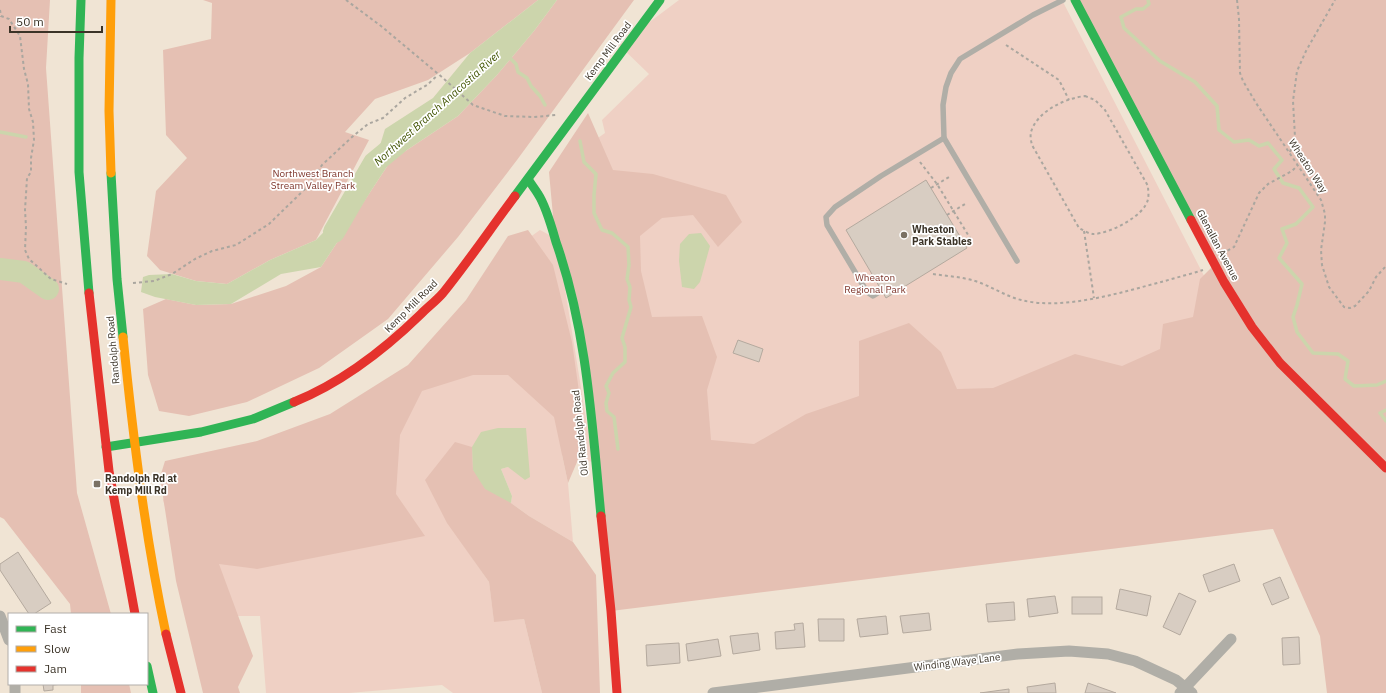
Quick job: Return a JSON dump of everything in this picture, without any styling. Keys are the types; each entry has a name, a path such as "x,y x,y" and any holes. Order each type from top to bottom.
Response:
{"street":[{"name":"Randolph Road","path":"82,0 79,58 79,172 85,253 106,446 117,519 135,613"},
{"name":"Randolph Road","path":"111,0 110,130 114,222 125,365 156,585 172,663 181,693"},
{"name":"Kemp Mill Road","path":"106,446 135,443 201,432 253,419 309,396 351,371 397,336 442,294 660,0"},
{"name":"Glenallan Avenue","path":"1076,0 1216,264 1224,282 1252,327 1280,363 1386,468"},
{"name":"Old Randolph Road","path":"528,179 539,195 552,231 567,273 577,315 590,409 611,611 617,693"},
{"path":"0,616 8,637"},
{"path":"1186,691 1231,639"},
{"name":"Winding Waye Lane","path":"713,693 1018,654 1069,651 1108,654 1135,661 1176,680 1186,691"},
{"path":"148,670 153,693"}],"lane":[{"path":"1017,260 944,138 943,105 946,88 951,72 960,59 1026,19 1063,0"},
{"path":"882,291 873,296 867,292 827,225 826,217 835,208 881,176 944,138"}],"path":[{"path":"346,0 381,26 443,78 472,105 505,116 534,117 556,115"},
{"name":"Wheaton Way","path":"1237,0 1240,25 1240,73 1256,103 1320,200 1325,214 1321,250 1322,265 1330,287 1344,307 1350,308 1355,306 1369,291 1376,278 1386,266"},
{"path":"1290,153 1295,137 1293,101 1297,71 1306,51 1334,0"},
{"path":"0,10 1,16 9,20 20,36 24,69 28,84 29,109 33,122 34,140 30,158 31,172 27,178 24,210 26,227 24,250 29,259 51,279 67,284"},
{"path":"1006,45 1058,80 1069,100"},
{"path":"133,283 154,281 172,274 200,256 212,251 236,245 269,224 306,188 322,165 352,137 368,124 383,118 405,98 426,85 438,75"},
{"path":"1085,96 1095,100 1106,110 1148,186 1148,199 1142,212 1129,221 1107,231 1092,234 1079,228 1032,145 1031,133 1036,121 1050,109 1069,100 1075,97 1085,96"},
{"path":"919,161 937,184 970,238 964,243"},
{"path":"933,274 976,281 1020,300 1037,303 1060,303 1094,298 1183,277 1216,264 1223,258 1227,251 1234,247 1259,193 1268,184 1298,165"},
{"path":"931,188 949,177"},
{"path":"947,216 965,204"},
{"path":"1084,231 1094,298"}],"green space":[{"path":"0,0 50,0 46,68 77,493 111,613 71,613 70,604 4,519 0,517"},
{"name":"Northwest Branch Stream Valley Park","path":"203,0 538,0 470,53 428,80 375,99 345,132 369,140 316,240 270,260 227,284 196,281 160,270 147,256 156,191 187,158 166,135 163,50 211,39 212,3"},
{"path":"557,0 634,0 517,160 458,237 388,319 319,368 247,402 189,416 159,411 148,375 143,309 166,299 196,305 231,304 286,286 321,267 388,165 404,152 458,116 497,75 534,31"},
{"name":"Wheaton Regional Park","path":"679,0 1062,0 1218,303 1371,486 621,600 564,162 605,133 602,120 649,74 619,45"},
{"path":"1075,0 1386,0 1386,693 1327,693 1320,636 1273,529 611,611 577,315 555,238 549,172 588,113 613,170 653,174 726,195 742,222 718,247 693,215 662,218 640,236 641,271 652,317 702,316 717,357 707,390 711,440 754,444 806,414 859,396 859,341 909,323 941,352 957,389 993,388 1075,354 1122,366 1160,349 1163,324 1193,317 1200,279 1215,264"},
{"path":"528,230 553,265 572,342 586,441 568,483 554,417 508,375 473,375 422,391 400,435 396,494 425,536 257,569 219,564 253,656 238,687 240,693 203,693 176,581 160,477 165,461 257,441 330,414 408,365 466,300 508,236"},
{"path":"540,230 557,239 593,462 562,455 568,483 573,542 529,516 511,503 512,496 501,469 508,467 525,480 490,453 462,543 489,582 494,621 524,619 542,693 453,693 442,685 349,693 266,693 260,616 194,616 184,569 163,500 176,474 368,411 519,245"},
{"path":"455,442 472,447 473,470 511,503 529,516 573,542 596,575 600,693 542,693 524,619 494,622 489,582 447,523 425,480"},
{"path":"81,685 129,685 131,693 81,693"}],"water":[{"path":"538,0 557,0 534,31 497,75 458,116 404,152 388,165 321,267 281,274 231,304 196,305 155,297 141,292 143,277 149,275 172,274 196,281 227,284 270,260 316,240 367,188 385,129 433,98 470,53"},
{"path":"701,233 710,246 700,282 694,289 682,287 679,261 680,244 689,234"},
{"path":"498,428 526,428 530,477 525,480 508,467 501,469 512,496 511,503 485,489 473,470 472,447 481,432"}],"building":[{"name":"Wheaton Park Stables","path":"926,180 967,248 886,298 846,230"},
{"path":"738,340 763,349 759,362 733,353"},
{"path":"18,552 51,603 36,613 28,613 0,570 0,564"},
{"path":"1234,564 1240,581 1209,592 1203,575"},
{"path":"1280,577 1289,598 1272,605 1263,584"},
{"path":"1120,589 1151,596 1147,616 1116,609"},
{"path":"1179,593 1196,601 1180,635 1163,627"},
{"path":"1055,596 1058,613 1029,617 1027,599"},
{"path":"1072,597 1102,597 1102,614 1072,614"},
{"path":"1014,602 1015,620 988,622 986,604"},
{"path":"929,613 931,630 903,633 900,616"},
{"path":"886,616 888,634 860,637 857,619"},
{"path":"818,619 844,619 844,641 819,641"},
{"path":"803,623 805,647 776,649 775,632 795,630 794,624"},
{"path":"758,633 760,650 733,654 730,636"},
{"path":"1299,637 1300,664 1283,665 1282,638"},
{"path":"718,639 721,656 688,661 686,644"},
{"path":"679,643 680,663 647,666 646,645"},
{"path":"1055,683 1056,693 1028,693 1027,687"},
{"path":"1088,683 1116,693 1085,693"},
{"path":"43,685 53,685 53,690 44,691"},
{"path":"1009,689 1009,693 980,693"}],"waterway":[{"path":"1148,0 1149,4 1143,9 1136,9 1121,17 1124,28 1160,61 1195,82 1217,106 1219,130 1234,142 1249,140 1259,146 1268,143 1282,160 1274,169 1283,183 1299,188 1313,207 1296,224 1282,229 1287,243 1279,258 1302,284 1293,317 1297,332 1313,353 1338,354 1348,361 1345,379 1354,386 1377,385 1386,381"},
{"path":"507,55 516,64 518,72 527,78 545,105"},
{"path":"0,132 26,137"},
{"path":"580,141 584,162 596,174 594,213 602,230 612,233 628,247 629,265 627,279 630,287 629,300 631,307 622,338 625,347 625,362 613,373 606,386 609,393 606,403 607,411 614,417 618,449"},
{"name":"Northwest Branch Anacostia River","path":"334,232 374,163 397,144"},
{"path":"0,269 24,272 48,289"},
{"path":"1386,410 1380,413 1386,421"}],"traffic: fast":[{"path":"81,0 79,58 79,172 89,293"},
{"path":"515,196 660,0"},
{"path":"1075,0 1191,220"},
{"path":"111,173 117,279 123,337"},
{"path":"528,179 544,205 575,309 587,378 601,516"},
{"path":"106,447 201,432 253,419 294,402"},
{"path":"148,670 153,693"}],"traffic: slow":[{"path":"111,0 109,111 111,173"},
{"path":"123,337 140,486 166,634"}],"traffic: jam":[{"path":"294,402 329,385 362,364 393,340 435,301 443,293 515,196"},
{"path":"1191,220 1224,282 1252,327 1280,363 1386,468"},
{"path":"89,293 109,471 135,613"},
{"path":"601,516 611,611 617,693"},
{"path":"166,634 181,693"}],"place":[{"name":"Wheaton Park Stables","path":"904,235"},
{"name":"Randolph Rd at Kemp Mill Rd","path":"97,484"}]}
